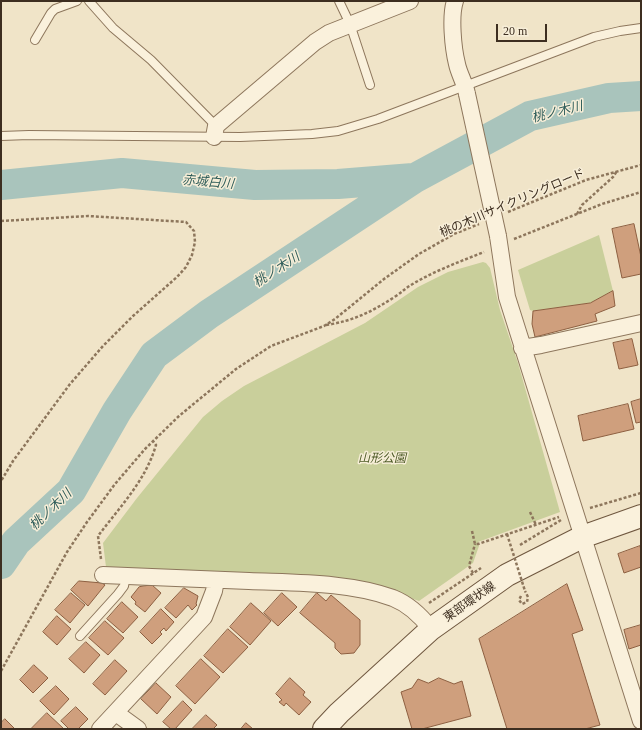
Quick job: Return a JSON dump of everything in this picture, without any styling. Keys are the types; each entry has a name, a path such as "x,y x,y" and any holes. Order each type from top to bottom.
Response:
{"street":[{"path":"215,131 315,42 329,33 410,1"},
{"path":"456,1 452,10 457,64 466,90 499,241 506,297 641,720"},
{"path":"522,348 641,323"},
{"name":"東部環状線","path":"324,729 339,713 431,628 507,575 582,537 641,516"},
{"path":"103,575 332,585 372,592 394,599 407,605 431,628"},
{"path":"100,729 204,617 214,591 216,580"},
{"path":"116,713 138,729"}],"lane":[{"path":"35,40 55,9 76,1"},
{"path":"338,1 350,24 370,85"},
{"path":"93,2 114,28 151,60 215,131"},
{"path":"1,136 215,131 282,136 338,131 466,90 483,80 561,48 594,37 641,28"},
{"path":"80,636 118,594 124,586 126,576"}],"path":[{"name":"桃の木川サイクリングロード","path":"506,213 586,180 641,165"},
{"path":"576,214 582,205 613,177 617,171"},
{"path":"324,326 344,322 375,309 411,285 499,241 602,204 641,192"},
{"path":"1,221 88,216 186,222 194,232 196,242 186,268 113,336 70,384 13,461 1,481"},
{"name":"桃の木川サイクリングロード","path":"1,671 67,552 115,484 153,441 179,416 242,366 271,346 324,326 335,319 384,279 419,254 454,234 484,222"},
{"path":"103,575 98,536 141,479 148,467 156,445 153,441"},
{"path":"586,509 641,493"},
{"path":"530,512 536,525"},
{"path":"475,544 565,515"},
{"path":"472,531 475,544 469,566 473,573"},
{"path":"508,534 528,597 527,602 522,604 519,600 520,596"}],"green space":[{"path":"599,235 613,291 590,303 533,311 530,310 518,270"},
{"name":"山形公園","path":"483,262 490,268 500,310 518,363 560,512 478,542 479,546 473,563 419,601 385,589 322,577 106,567 103,543 137,498 203,417 222,401 244,386 365,323 418,287 448,272"}],"building":[{"path":"634,224 641,257 641,274 622,278 612,229"},
{"path":"613,291 615,306 595,314 597,321 535,337 532,324 533,311 590,303"},
{"path":"632,339 638,365 619,369 613,343"},
{"path":"641,399 641,422 636,423 631,402"},
{"path":"628,404 634,429 583,441 578,416"},
{"path":"640,546 641,567 624,573 618,554"},
{"path":"79,581 102,583 105,585 88,606 71,590"},
{"path":"567,584 583,630 572,634 600,725 585,729 507,729 479,639"},
{"path":"152,585 161,593 145,612 135,604 136,602 131,597 139,587"},
{"path":"184,588 198,596 197,605 192,610 188,605 176,618 165,608"},
{"path":"71,593 85,605 70,623 55,610"},
{"path":"282,593 297,607 278,626 264,613"},
{"path":"317,593 326,601 331,595 360,620 360,645 354,653 341,654 335,648 335,643 300,613"},
{"path":"122,602 138,617 123,633 107,619"},
{"path":"251,603 271,621 250,645 230,627"},
{"path":"161,609 174,622 166,631 164,628 160,632 162,634 152,644 140,632"},
{"path":"57,616 71,629 57,645 43,632"},
{"path":"105,621 124,638 108,655 89,638"},
{"path":"641,625 641,645 629,649 624,630"},
{"path":"228,629 248,647 223,673 204,656"},
{"path":"86,642 100,655 84,673 69,659"},
{"path":"201,659 220,677 195,704 176,686"},
{"path":"115,660 127,671 105,695 93,684"},
{"path":"34,665 48,678 33,693 20,680"},
{"path":"290,678 305,692 303,695 311,702 299,715 286,703 284,706 279,702 282,700 276,694"},
{"path":"439,678 454,684 462,681 471,716 422,729 412,729 401,692 412,688 418,679 428,683"},
{"path":"156,683 171,697 157,714 141,699"},
{"path":"56,686 69,699 54,715 40,701"},
{"path":"183,701 192,710 175,729 171,729 163,722"},
{"path":"76,707 88,719 78,729 69,729 61,721"},
{"path":"47,713 64,729 31,729"},
{"path":"206,715 217,725 213,729 192,729"},
{"path":"5,719 15,729 1,729 1,723"},
{"path":"246,723 253,729 241,729"}],"waterway":[{"name":"桃ノ木川","path":"1,564 16,542 71,491 117,411 154,355 209,314 415,178 530,116 609,98 641,96"},
{"name":"赤城白川","path":"1,185 122,173 255,185 338,184 413,178"}]}
